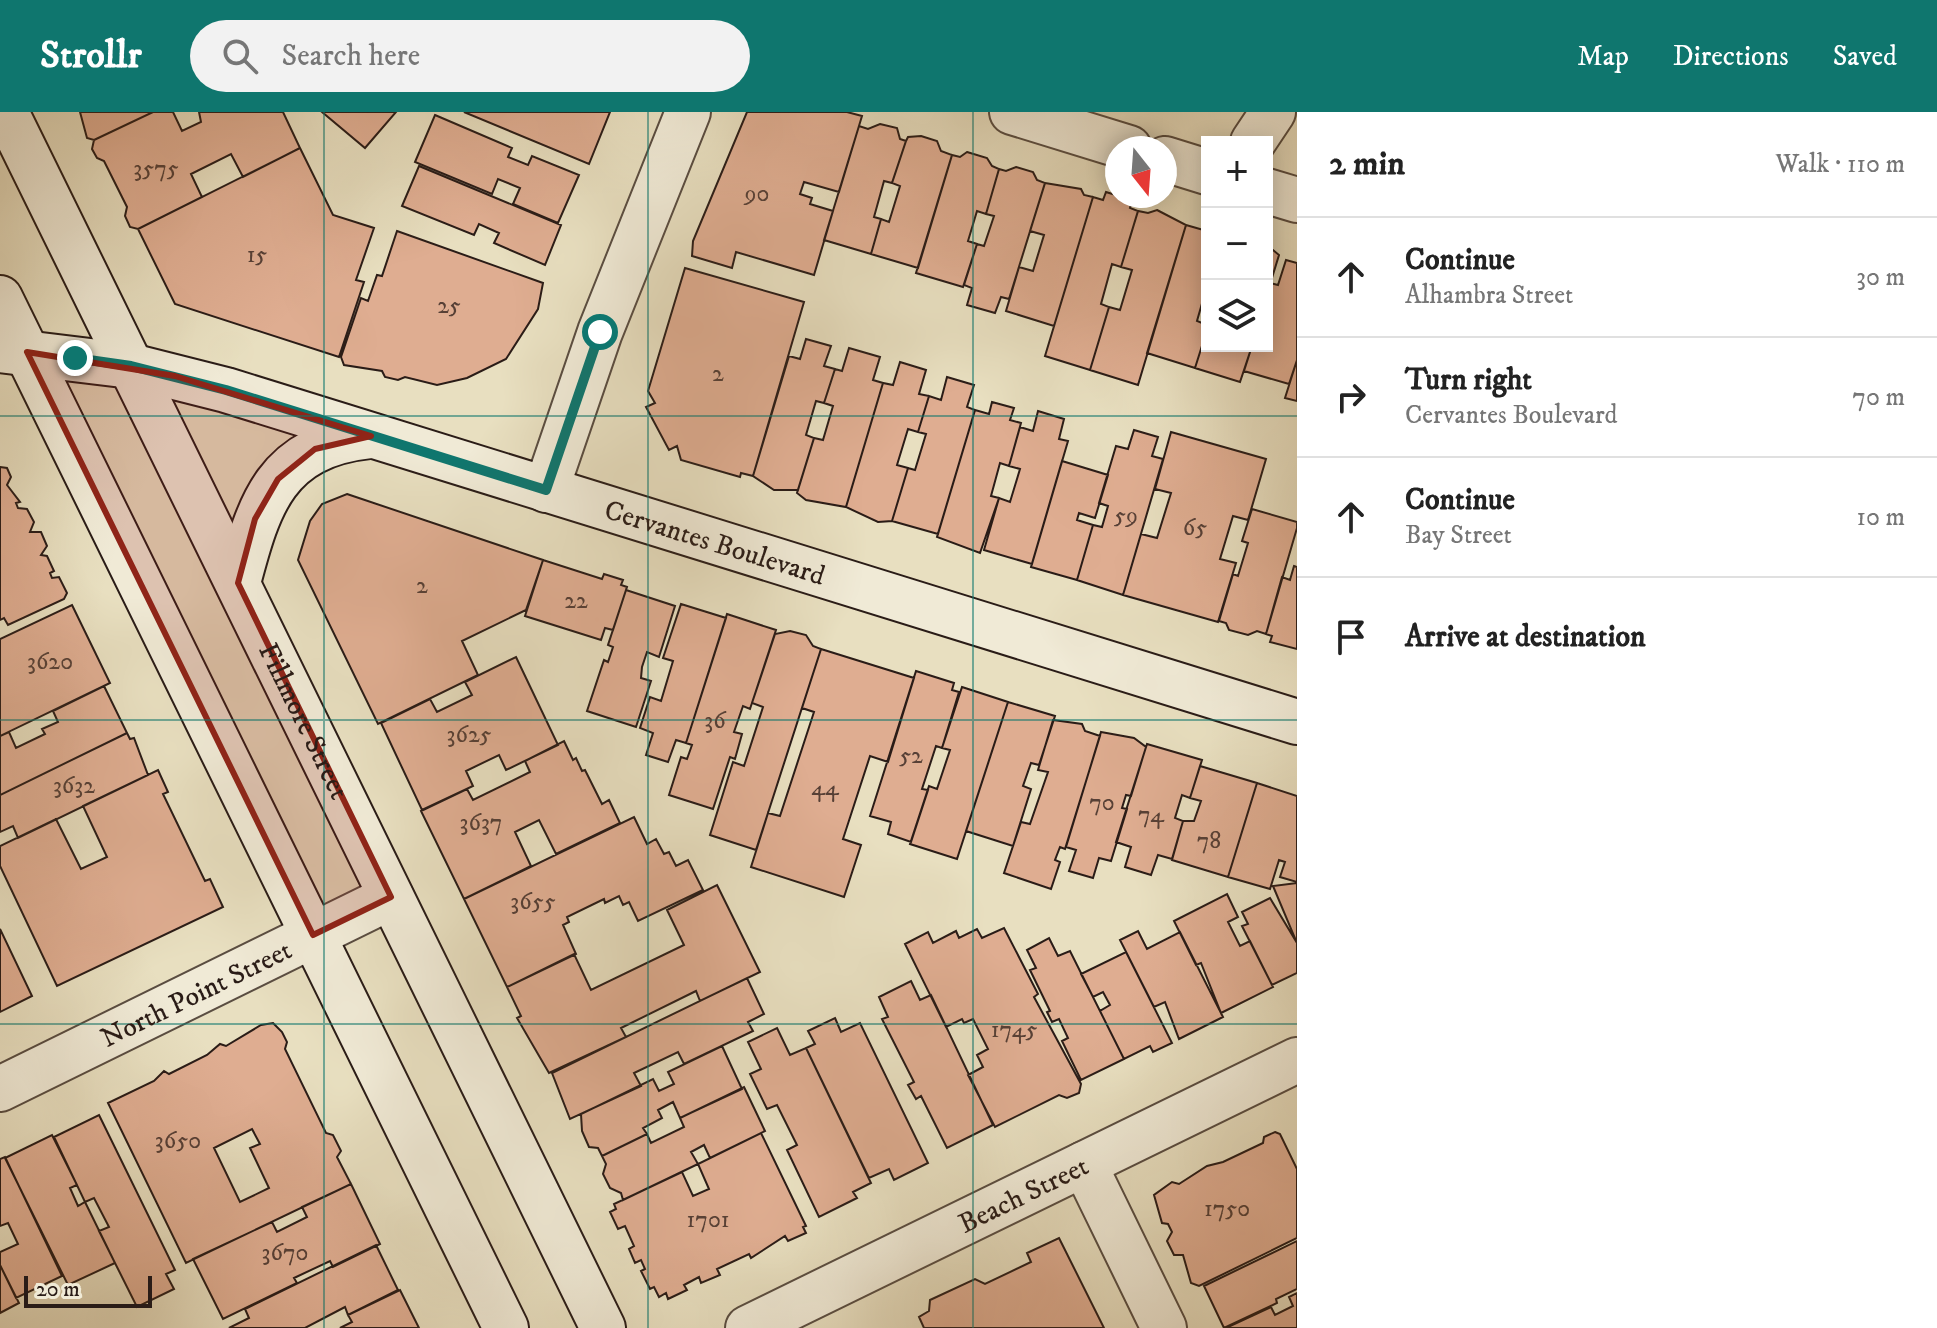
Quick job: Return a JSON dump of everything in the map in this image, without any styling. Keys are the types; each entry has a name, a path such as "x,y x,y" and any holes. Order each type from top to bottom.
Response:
{"street":[{"name":"Fillmore Street","path":"6,112 603,1328"},
{"path":"546,490 636,236 688,112"},
{"path":"1012,112 1105,141"},
{"path":"1257,136 1273,112"},
{"path":"1177,163 1201,170"},
{"path":"1273,193 1297,200"},
{"path":"0,298 13,351 313,935 506,1328"},
{"name":"Cervantes Boulevard","path":"13,351 131,366 226,390 1297,722"},
{"path":"238,583 255,519 278,479 315,449 341,439 371,436"},
{"name":"North Point Street","path":"0,1089 391,897"},
{"name":"Beach Street","path":"748,1328 1297,1060"},
{"path":"1084,1164 1164,1328"}],"highlighted area":[{"path":"27,352 175,376 371,436 315,449 278,479 255,519 238,583 391,897 313,935"}],"building":[{"path":"80,112 153,112 94,140 87,138"},
{"path":"153,112 173,112 182,131 201,122 199,112 283,112 300,148 243,177 231,154 191,174 202,197 138,229 130,227 125,216 127,207 104,161 97,158 92,149 94,140"},
{"path":"322,112 396,112 365,148"},
{"path":"464,112 610,112 589,164"},
{"path":"747,112 847,112 862,116 839,192 804,182 800,194 812,198 810,204 833,211 814,275 736,252 732,268 692,256 693,241"},
{"path":"435,115 512,148 508,157 528,165 532,156 579,175 558,223 513,204 520,188 498,179 492,194 415,162"},
{"path":"880,124 897,128 900,139 906,141 892,183 884,181 874,217 881,219 871,254 824,240 859,126 868,129"},
{"path":"921,136 937,141 941,151 952,155 918,268 871,254 881,219 889,222 900,186 892,183 906,141 908,137"},
{"path":"300,148 333,215 374,228 356,280 364,282 339,357 175,304 138,229"},
{"path":"967,152 987,158 992,166 999,169 986,214 977,211 968,241 977,244 963,287 916,273 952,155 960,157"},
{"path":"419,166 561,225 545,265 494,243 499,233 479,224 474,235 402,206"},
{"path":"1016,167 1033,172 1037,180 1045,183 1009,299 1001,297 995,313 967,305 972,288 964,285 977,244 984,246 994,216 986,214 999,169 1006,171"},
{"path":"1045,183 1081,189 1084,195 1093,197 1054,326 1006,311 1019,267 1033,271 1044,235 1030,231"},
{"path":"1105,195 1105,208 1138,211 1121,267 1112,264 1101,304 1109,307 1090,370 1045,356 1093,197 1103,200"},
{"path":"1157,210 1186,225 1138,385 1090,370 1109,307 1120,310 1132,270 1121,267 1138,211 1148,213"},
{"path":"1186,225 1201,229 1201,307 1197,321 1201,323 1201,349 1195,368 1147,353"},
{"path":"397,231 543,283 538,309 506,359 467,378 437,385 405,377 398,380 385,377 382,371 344,365 341,357 361,298 368,301 377,275 382,276"},
{"path":"1273,250 1279,255 1273,274"},
{"path":"1286,260 1297,263 1297,360 1289,384 1244,371 1250,352 1273,352 1273,284 1278,285"},
{"path":"685,268 804,302 753,476 741,473 740,477 681,460 677,446 669,450 646,407 655,403 648,391"},
{"path":"806,339 831,346 824,366 835,369 824,403 816,401 806,435 814,438 798,490 774,490 753,476 789,356 800,359"},
{"path":"849,348 880,357 873,380 883,383 846,507 806,500 797,493 814,438 823,440 833,406 824,403 835,369 842,371"},
{"path":"1201,349 1201,352 1250,352 1240,382 1195,368"},
{"path":"1297,360 1297,401 1285,398"},
{"path":"900,362 926,370 919,394 929,396 918,432 908,429 897,465 908,468 892,521 878,522 846,507 883,383 893,385"},
{"path":"947,377 974,385 967,407 975,410 938,534 892,521 908,468 915,470 926,434 918,432 929,396 941,400"},
{"path":"992,402 1014,408 1010,420 1021,423 1009,466 1000,463 991,496 999,498 980,553 937,537 975,410 989,414"},
{"path":"1038,411 1064,419 1059,439 1068,441 1032,564 984,550 999,498 1010,502 1020,469 1009,466 1020,427 1033,431"},
{"path":"1134,430 1158,437 1152,456 1163,459 1123,595 1077,580 1093,525 1102,527 1108,506 1099,503 1116,446 1128,449"},
{"path":"1171,432 1266,459 1248,520 1233,516 1220,559 1236,563 1218,622 1123,595 1141,534 1157,538 1171,493 1155,489"},
{"path":"1062,461 1108,475 1095,518 1079,513 1077,520 1093,525 1077,580 1031,567"},
{"path":"0,467 7,468 11,477 7,485 20,502 16,503 18,508 27,509 34,522 30,532 41,532 47,546 41,555 47,556 54,571 50,573 52,578 59,577 67,593 64,599 8,625 4,618 0,620"},
{"path":"347,494 543,560 526,610 462,641 478,675 378,724 298,560 310,521 322,504"},
{"path":"1252,509 1297,522 1297,528 1266,634 1257,631 1248,635 1229,630 1226,623 1219,621 1233,574 1238,576 1248,543 1242,541"},
{"path":"543,560 602,579 604,574 623,580 621,585 627,587 613,630 605,628 601,640 525,616"},
{"path":"1294,566 1297,567 1297,649 1270,642 1272,636 1266,634 1282,577 1290,580"},
{"path":"626,590 675,606 659,657 647,652 642,667 641,678 651,681 636,727 587,711 604,660 608,662 613,647 608,645"},
{"path":"681,604 726,618 686,743 676,740 668,762 646,755 653,733 640,728 650,697 661,701 673,661 663,658"},
{"path":"72,605 110,683 0,736 0,639"},
{"path":"727,614 776,630 750,709 743,706 734,732 742,734 735,759 730,757 713,809 669,795 681,757 687,759 692,745 686,743"},
{"path":"790,631 806,635 813,646 821,649 756,850 710,835 733,762 744,766 763,707 752,703 775,634"},
{"path":"821,649 914,678 888,762 870,756 843,839 861,845 844,897 751,867 768,813 780,816 814,712 802,708"},
{"path":"516,657 558,745 506,770 499,755 466,771 473,786 422,810 381,723 430,699 437,712 472,695 465,682"},
{"path":"916,671 954,683 952,690 959,692 942,748 936,746 922,789 928,790 911,842 888,834 891,822 870,816"},
{"path":"104,686 127,733 0,795 0,736 9,732 16,748 45,734 42,729 58,722 53,711"},
{"path":"962,687 1008,702 957,859 910,844 929,786 937,789 950,750 942,748"},
{"path":"1008,702 1055,716 1039,765 1031,763 1023,786 1031,789 1013,846 966,831"},
{"path":"1053,720 1082,724 1085,731 1100,736 1065,849 1060,847 1055,860 1060,862 1051,889 1004,873 1021,822 1030,824 1048,772 1038,770"},
{"path":"1101,732 1134,738 1146,747 1131,796 1126,795 1122,808 1127,809 1111,861 1099,858 1093,878 1069,871 1076,850 1066,847"},
{"path":"127,733 130,739 134,738 148,775 18,838 13,826 0,832 0,795"},
{"path":"564,741 573,760 576,758 582,771 585,770 602,804 609,800 620,823 556,854 539,820 515,832 531,866 464,899 421,811 467,789 473,800 530,772 525,761"},
{"path":"1147,744 1202,760 1190,798 1182,795 1175,818 1183,821 1172,859 1158,855 1151,875 1125,867 1131,847 1116,842"},
{"path":"1200,766 1257,783 1228,877 1172,860 1183,821 1194,821 1201,801 1190,798"},
{"path":"158,770 168,792 163,794 205,881 210,879 223,907 57,986 0,866 0,846 56,819 81,869 107,857 83,806"},
{"path":"1257,783 1297,796 1297,882 1280,877 1285,862 1279,860 1270,889 1228,877"},
{"path":"634,817 647,844 656,839 664,854 669,852 676,866 688,860 703,890 638,921 629,902 623,905 619,896 605,903 604,899 567,917 569,922 563,925 576,954 507,987 464,899"},
{"path":"1297,883 1297,943 1273,886"},
{"path":"717,885 760,972 700,1001 696,991 621,1028 626,1037 549,1073 517,1018 521,1016 507,987 574,954 591,990 684,945 667,910"},
{"path":"1227,894 1238,917 1228,922 1240,946 1250,941 1273,987 1221,1013 1201,963 1196,965 1174,921"},
{"path":"1270,898 1297,943 1297,973 1272,985 1242,926 1248,924 1242,912"},
{"path":"1004,928 1038,994 1034,997 1081,1084 1079,1093 1067,1098 1059,1095 995,1127 968,1075 983,1067 977,1055 988,1049 973,1019 964,1023 962,1019 946,1027 905,944 928,932 933,943 956,931 959,938 977,929 982,938"},
{"path":"0,929 32,996 0,1012"},
{"path":"1138,931 1147,949 1180,932 1223,1017 1179,1039 1165,1002 1154,1007 1120,940"},
{"path":"1049,938 1058,956 1070,951 1124,1059 1081,1080 1062,1041 1068,1038 1059,1019 1052,1022 1047,1012 1050,1011 1030,970 1036,968 1027,950"},
{"path":"1126,952 1172,1043 1153,1052 1150,1046 1124,1059 1100,1011 1110,1005 1103,992 1093,997 1081,974"},
{"path":"747,978 764,1014 748,1022 753,1031 684,1064 678,1052 634,1073 641,1086 570,1119 552,1073"},
{"path":"911,981 920,1000 931,995 993,1125 947,1148 921,1096 916,1099 908,1085 914,1082 882,1019 888,1017 879,997"},
{"path":"835,1018 841,1032 860,1023 928,1163 894,1180 889,1169 869,1178 806,1048 815,1044 808,1031"},
{"path":"273,1023 282,1032 287,1042 285,1049 326,1133 333,1135 341,1151 337,1157 351,1184 186,1263 108,1103 154,1081 164,1071 169,1074 207,1055 220,1044 226,1046 261,1025","holes":["252,1129 260,1144 250,1148 269,1188 240,1202 214,1148"]},
{"path":"777,1028 790,1055 806,1048 871,1183 853,1192 857,1198 819,1217 787,1150 797,1145 777,1105 767,1109 750,1074 761,1069 748,1042"},
{"path":"722,1046 742,1089 680,1118 673,1102 658,1110 662,1118 643,1128 647,1134 602,1156 598,1148 589,1147 582,1131 581,1114 653,1079 659,1091 674,1084 668,1072"},
{"path":"744,1087 765,1131 710,1158 704,1145 691,1152 698,1164 623,1200 621,1193 610,1188 603,1174 606,1164 602,1156 647,1134 651,1143 684,1127 680,1118"},
{"path":"99,1115 175,1270 166,1274 174,1289 137,1307 99,1231 109,1227 94,1198 85,1202 54,1137"},
{"path":"1275,1132 1280,1134 1297,1169 1297,1238 1199,1286 1191,1283 1183,1255 1174,1255 1167,1241 1172,1232 1168,1224 1162,1223 1154,1195 1172,1182 1179,1184 1207,1166 1263,1143 1264,1137"},
{"path":"761,1133 806,1226 803,1227 806,1233 788,1241 785,1236 751,1258 749,1254 717,1269 720,1275 701,1283 699,1277 684,1285 687,1290 668,1299 666,1293 659,1297 654,1287 650,1289 641,1271 645,1269 641,1260 635,1263 629,1249 634,1246 625,1226 618,1229 610,1212 616,1209 614,1204 682,1172 693,1196 709,1189 698,1164"},
{"path":"52,1135 77,1185 70,1188 78,1206 85,1202 115,1263 68,1285 5,1158"},
{"path":"5,1157 62,1276 16,1298 0,1265 0,1252 18,1244 8,1223 0,1226 0,1159"},
{"path":"351,1184 380,1244 333,1267 330,1261 294,1278 297,1283 223,1319 193,1259 272,1222 277,1232 307,1217 302,1207"},
{"path":"1059,1238 1104,1328 924,1328 919,1317 929,1311 930,1300 975,1279 985,1284 1031,1262 1027,1253"},
{"path":"1297,1241 1297,1289 1276,1299 1277,1303 1224,1328 1204,1286"},
{"path":"376,1245 398,1290 348,1315 345,1307 305,1328 229,1328 249,1318 245,1309"},
{"path":"0,1265 19,1303 0,1313"},
{"path":"400,1290 419,1328 340,1328 352,1322 348,1315"},
{"path":"1297,1293 1297,1328 1226,1328 1271,1307 1275,1315 1293,1306 1289,1297"}],"route":[{"path":"75,358 131,366 226,390 546,490 600,332"}]}
